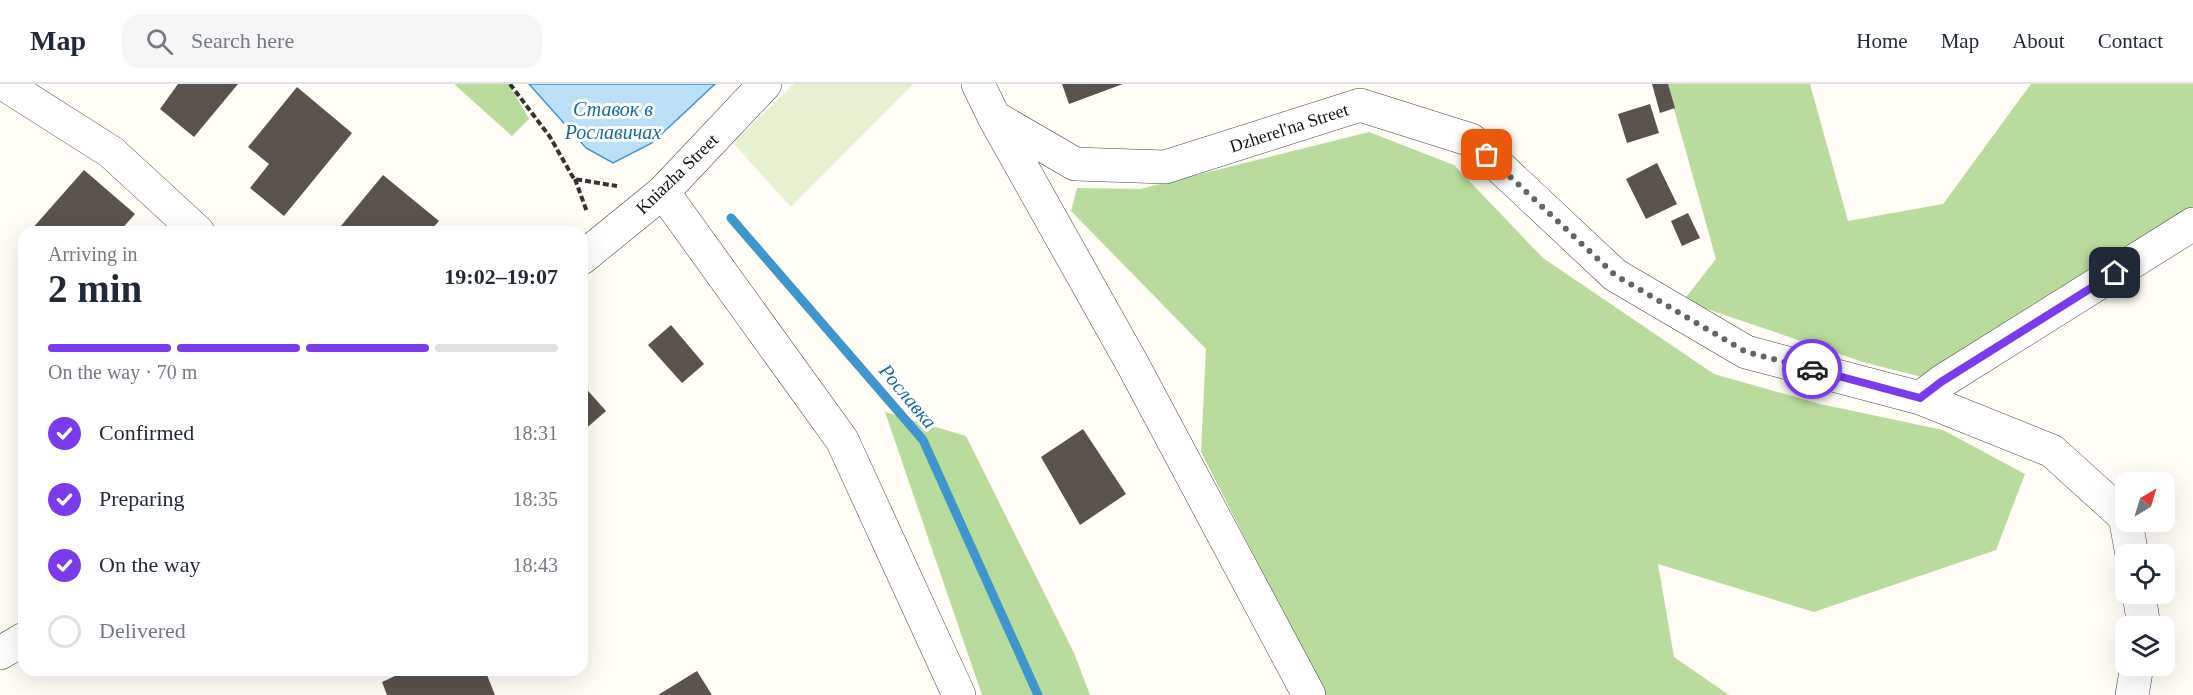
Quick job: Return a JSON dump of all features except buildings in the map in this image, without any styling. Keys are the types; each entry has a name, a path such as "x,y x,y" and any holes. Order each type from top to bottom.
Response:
{"street":[{"path":"4,84 111,152 191,226"},
{"name":"Kniazha Street","path":"588,253 663,192 765,84"},
{"path":"978,84 994,117 1133,365 1309,695"},
{"name":"Dzherel'na Street","path":"994,117 1075,164 1165,167 1360,105 1471,140 1615,275 1746,352 1920,398 2052,452 2115,510"},
{"path":"663,192 842,440 959,695"},
{"path":"1920,398 1941,382 2193,224"},
{"path":"0,653 18,642"},
{"path":"2132,695 2135,676"}],"path":[{"path":"510,84 550,137 574,179 620,186"}],"green space":[{"path":"454,84 509,84 529,119 512,136"},
{"path":"794,84 913,84 791,207 733,143"},
{"path":"1667,84 1810,84 1848,221 1943,204 2031,84 2193,84 2193,224 1941,382 1863,362 1683,301 1716,259"},
{"path":"1369,132 1454,165 1543,258 1714,374 1820,404 1943,430 2025,474 1996,550 1814,612 1658,564 1674,657 1729,695 1325,695 1201,452 1206,349 1071,211 1077,188 1140,189"},
{"path":"885,412 966,436 1074,653 1090,695 982,695"}],"water":[{"name":"Ставок в Рославичах","path":"529,84 715,84 652,143 613,163 586,148"}],"waterway":[{"name":"Рославка","path":"731,218 923,440 1038,695"}],"way so far":[{"path":"1487,155 1615,275 1746,352 1812,369"}],"route":[{"path":"1812,369 1920,398 1941,382 2115,273"}]}
